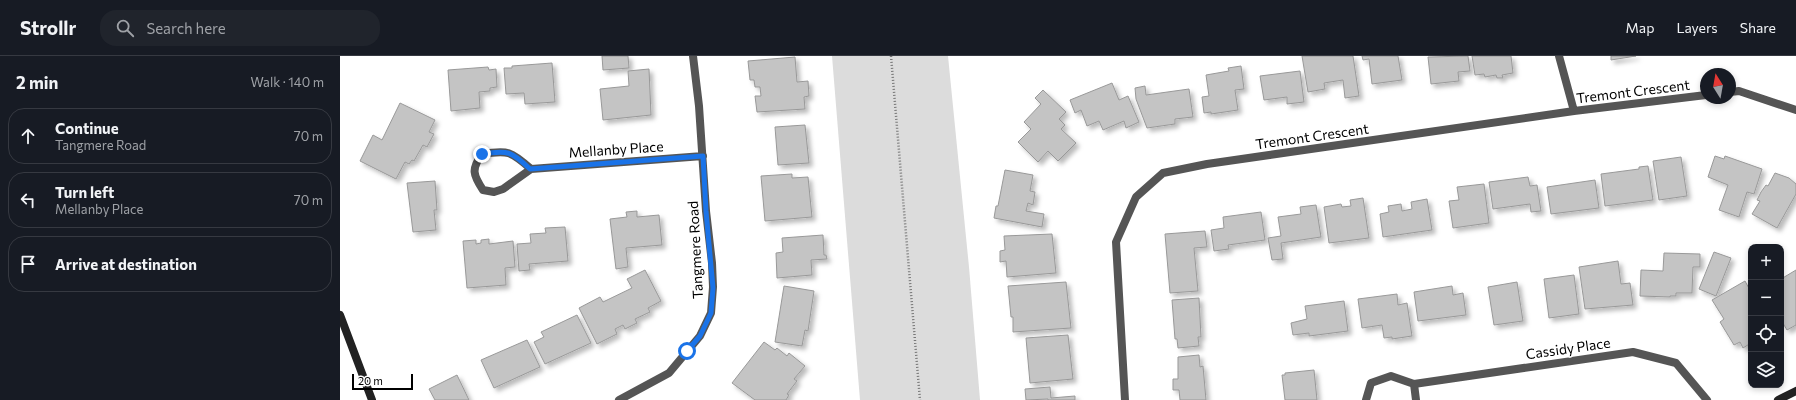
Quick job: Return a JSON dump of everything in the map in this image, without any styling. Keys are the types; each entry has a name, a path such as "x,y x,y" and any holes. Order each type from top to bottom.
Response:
{"main road":[{"path":"340,315 372,400"},
{"path":"1778,400 1796,391"}],"street":[{"name":"Tangmere Road","path":"619,400 669,373 700,336 711,313 713,281 693,56"},
{"path":"1559,56 1574,111"},
{"path":"1736,91 1739,91 1796,110"},
{"name":"Tremont Crescent","path":"1124,400 1116,242 1136,197 1163,173 1207,164 1574,111 1700,96"},
{"path":"502,151 518,157 530,169 504,189 494,192 483,190 474,177 475,164 482,154 502,151"},
{"name":"Mellanby Place","path":"530,169 703,156"},
{"name":"Cassidy Place","path":"1366,400 1371,383 1391,376 1414,384 1633,352 1676,363 1707,400"},
{"path":"1414,384 1416,400"}],"path":[{"path":"891,56 920,400"}],"shaded area":[{"path":"832,56 948,56 969,267 980,400 860,400"}],"building":[{"path":"602,56 628,56 629,68 603,70"},
{"path":"1302,56 1353,56 1359,96 1345,98 1343,80 1324,83 1325,89 1308,92"},
{"path":"1362,56 1398,56 1402,80 1372,84 1369,59 1363,60"},
{"path":"1468,56 1470,71 1458,72 1459,81 1431,84 1428,57"},
{"path":"1472,56 1511,56 1513,73 1502,75 1503,78 1497,78 1496,75 1485,77 1484,74 1475,75"},
{"path":"1611,56 1636,56 1611,60"},
{"path":"795,57 797,82 808,81 809,96 804,97 805,109 757,112 755,96 761,96 760,87 755,87 754,80 750,80 748,61"},
{"path":"552,63 555,102 525,104 524,93 506,94 504,68"},
{"path":"1241,66 1244,89 1235,90 1238,110 1211,114 1211,112 1204,113 1202,97 1209,96 1206,75 1229,71 1228,68"},
{"path":"488,67 489,70 496,69 497,87 490,88 490,91 479,92 480,108 451,111 448,70"},
{"path":"649,69 651,115 603,120 600,89 629,86 628,71"},
{"path":"1300,71 1304,102 1287,104 1287,97 1264,100 1260,76"},
{"path":"1112,83 1119,100 1128,96 1139,122 1126,128 1124,121 1103,130 1099,121 1087,126 1081,110 1075,113 1070,100"},
{"path":"1145,86 1146,95 1189,89 1193,117 1175,119 1175,124 1147,128 1136,99 1135,88"},
{"path":"1043,90 1066,112 1059,119 1065,125 1061,129 1076,143 1058,161 1048,151 1038,162 1018,142 1031,129 1024,122 1041,104 1035,98"},
{"path":"400,103 435,120 429,132 434,134 427,147 423,145 414,161 412,160 409,164 405,162 396,179 360,161 373,135 382,140"},
{"path":"805,125 809,163 778,165 775,127"},
{"path":"1715,156 1724,159 1725,156 1762,169 1754,194 1747,192 1739,217 1719,210 1728,185 1708,177"},
{"path":"1681,157 1687,196 1659,200 1653,161"},
{"path":"1648,166 1653,200 1605,206 1601,174 1639,169 1639,167"},
{"path":"1005,170 1033,175 1030,191 1035,192 1033,205 1028,203 1026,211 1044,214 1042,227 994,218 996,206 998,206"},
{"path":"1775,173 1789,178 1796,184 1796,194 1777,228 1752,214 1760,201 1757,200 1761,192 1766,185 1768,186"},
{"path":"792,174 792,178 808,177 812,217 765,221 761,176"},
{"path":"1528,177 1530,186 1537,185 1541,211 1531,212 1530,204 1493,209 1489,182"},
{"path":"1595,180 1599,208 1551,214 1547,187"},
{"path":"435,181 437,210 434,210 436,230 413,232 407,183"},
{"path":"1484,184 1489,223 1453,228 1449,201 1459,200 1457,187"},
{"path":"1363,198 1369,238 1329,243 1324,207 1341,204 1342,207 1351,206 1350,200"},
{"path":"1427,199 1432,230 1383,237 1380,214 1389,212 1388,206 1401,204 1402,211 1412,209 1411,202"},
{"path":"1316,205 1321,237 1281,243 1283,259 1272,260 1268,238 1281,236 1278,217 1301,214 1300,207"},
{"path":"637,211 637,217 659,215 662,245 626,248 628,267 616,269 610,219 627,217 626,212"},
{"path":"1261,212 1265,240 1228,245 1229,249 1214,251 1211,230 1224,228 1223,217"},
{"path":"565,227 568,261 529,264 530,270 519,271 517,244 531,243 530,234 546,233 545,228"},
{"path":"1205,231 1207,247 1194,248 1198,291 1170,293 1165,234"},
{"path":"1052,234 1056,273 1007,277 1006,261 1000,262 1000,251 1005,250 1004,236"},
{"path":"823,235 824,255 826,255 827,259 811,260 812,275 777,278 776,253 783,252 782,238"},
{"path":"489,239 489,244 513,241 515,267 505,268 506,285 467,288 463,241 476,240 476,244 481,243 481,240"},
{"path":"1714,252 1731,258 1716,296 1699,289"},
{"path":"1664,253 1700,254 1700,267 1693,267 1692,293 1676,293 1676,296 1670,297 1640,296 1641,270 1663,271"},
{"path":"1618,261 1621,284 1630,283 1633,305 1585,309 1579,267"},
{"path":"645,270 661,301 648,308 650,312 635,319 637,323 625,329 623,325 615,329 617,334 597,344 579,308 600,297 603,302 632,288 627,279"},
{"path":"1796,270 1796,325 1787,330 1784,325 1784,277"},
{"path":"1574,275 1579,314 1549,318 1544,279"},
{"path":"1745,281 1748,286 1748,345 1743,348 1740,342 1734,345 1720,322 1724,319 1712,300"},
{"path":"1066,282 1071,328 1013,332 1013,317 1011,317 1008,286"},
{"path":"1517,282 1523,321 1494,325 1488,287"},
{"path":"784,286 814,291 808,331 805,330 802,346 775,342"},
{"path":"1452,286 1453,295 1463,293 1466,315 1418,321 1414,292"},
{"path":"1397,294 1398,305 1407,303 1412,336 1392,339 1392,337 1384,338 1382,325 1362,328 1358,299"},
{"path":"1199,298 1201,337 1198,337 1199,346 1178,348 1177,339 1175,339 1172,300"},
{"path":"1344,301 1348,331 1309,336 1309,333 1293,335 1291,323 1307,319 1305,306"},
{"path":"577,315 591,343 545,364 534,342 544,337 541,332"},
{"path":"1068,335 1073,379 1030,383 1026,338"},
{"path":"527,340 540,367 494,388 481,360"},
{"path":"764,342 775,350 777,348 787,356 789,353 805,366 794,379 797,381 787,394 789,395 786,400 755,400 732,383"},
{"path":"1199,355 1200,367 1203,366 1206,400 1180,400 1179,390 1173,390 1173,379 1178,379 1178,357"},
{"path":"1314,370 1317,400 1285,400 1282,375 1285,375 1285,373"},
{"path":"457,375 469,400 435,400 429,389"},
{"path":"1050,387 1051,398 1075,396 1075,400 1026,400 1025,389"}],"route":[{"path":"482,154 502,151 518,157 530,169 703,156 706,211 712,263 713,288 711,313 700,336 687,351"}]}
